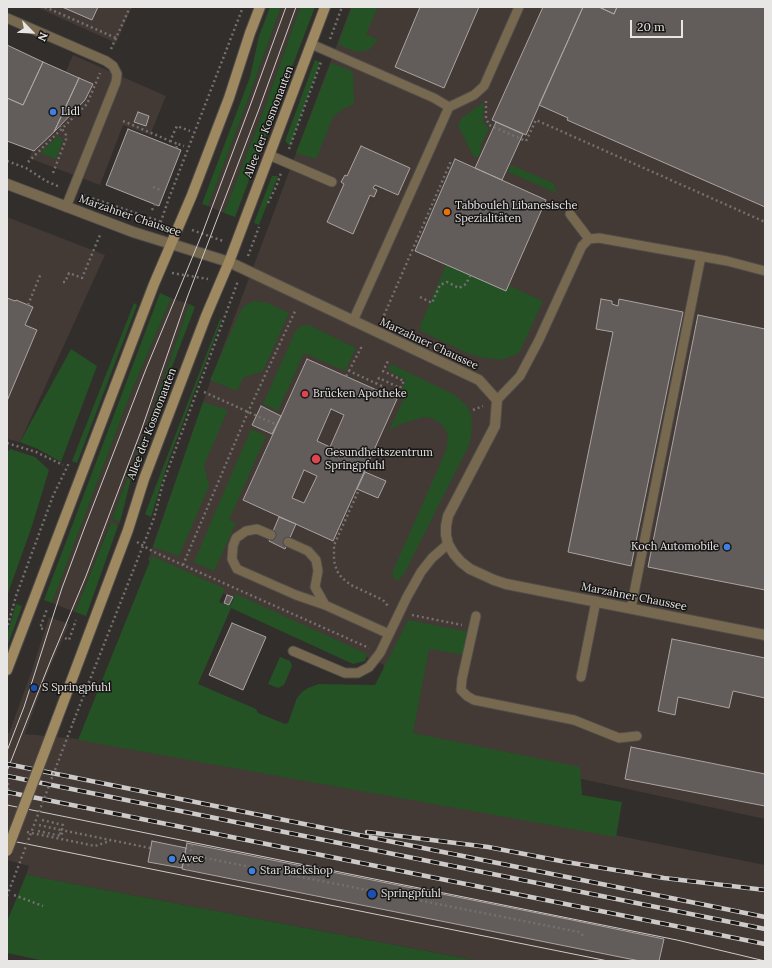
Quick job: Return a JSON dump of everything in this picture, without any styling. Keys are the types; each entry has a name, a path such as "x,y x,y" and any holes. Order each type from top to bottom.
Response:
{"main road":[{"path":"7,670 160,271 229,98 260,7"},
{"name":"Allee der Kosmonauten","path":"7,851 128,530 144,479 220,281 236,244 325,7"}],"street":[{"name":"Marzahner Chaussee","path":"7,184 133,232 229,262 479,380 497,400"},
{"path":"448,544 446,526 448,516 495,426 497,400"},
{"name":"Marzahner Chaussee","path":"448,544 461,562 470,569 506,584 765,635"}],"lane":[{"path":"353,321 449,107 474,96 484,86 519,7"},
{"path":"7,18 106,61"},
{"path":"311,44 434,98 449,107"},
{"name":"Marzahner Chaussee","path":"66,207 116,82 117,74 113,66 106,61"},
{"path":"269,155 332,182"},
{"path":"570,214 589,239"},
{"path":"497,400 520,376 539,340 582,246 589,239 599,238 701,256 765,271"},
{"path":"631,608 701,256"},
{"path":"272,535 257,529 246,531 236,538 232,546 232,559 238,568 296,595 325,605 389,634"},
{"path":"288,542 308,551 316,560 318,571 315,587 325,605"},
{"path":"294,651 345,673 358,673 369,667 380,653 400,610 421,572 432,558 448,544"},
{"path":"581,677 596,601"},
{"path":"476,616 462,679 462,690 467,696 474,700 574,720 619,738 637,736"}],"path":[{"path":"45,7 116,38"},
{"path":"28,162 61,127 87,104 130,7"},
{"path":"236,244 161,221 243,7"},
{"path":"266,208 276,187 342,7"},
{"path":"486,103 486,118 489,125 526,141 536,120 765,222"},
{"path":"124,121 184,146"},
{"path":"170,141 177,126 190,131"},
{"path":"53,173 66,139 66,135 61,127"},
{"path":"176,148 178,144"},
{"path":"385,315 451,161"},
{"path":"153,187 160,190"},
{"path":"152,210 155,204"},
{"path":"259,226 261,220"},
{"path":"63,282 65,282 69,273 82,278 100,234"},
{"path":"160,271 237,284"},
{"path":"28,305 41,273"},
{"path":"420,297 432,302 440,285 447,282 459,288 466,284 470,276"},
{"path":"183,564 248,412 302,296"},
{"path":"7,896 74,720 154,518 163,483 210,359 223,319"},
{"path":"346,376 362,346"},
{"path":"376,384 379,378 400,388 404,380 383,371 389,359"},
{"path":"349,371 384,387 382,392"},
{"path":"204,392 276,425"},
{"path":"7,443 36,452 63,465"},
{"path":"358,492 334,545 334,561 336,571 351,585 383,600 388,605 388,609 400,610 412,615 466,626"},
{"path":"7,628 16,596 53,496"},
{"path":"136,542 380,653"},
{"path":"43,629 40,628 47,609"},
{"path":"65,638 69,640 76,620"},
{"path":"370,648 378,630"},
{"path":"8,783 8,794"},
{"path":"42,820 63,825 62,830 150,848"},
{"path":"40,825 61,830 59,839"},
{"path":"38,831 62,836 62,831 66,831"},
{"path":"28,833 95,846 111,840"},
{"path":"187,871 192,845"},
{"path":"185,854 579,932 585,937"},
{"path":"14,895 43,906"}],"shaded area":[{"path":"36,7 132,7 116,43"},
{"path":"281,7 300,7 266,104 224,213 208,206"},
{"path":"351,7 765,7 765,819 371,733 384,665 148,560 210,382"},
{"path":"73,55 166,96 150,135 123,125 100,185 29,158"},
{"path":"7,217 105,255 20,442 7,439"},
{"path":"171,298 189,304 154,407 112,519 120,522 118,526 110,523 75,612 52,603 129,398"},
{"path":"49,617 69,624 46,677 25,734 78,739 584,829 765,865 765,961 479,961 26,875 29,866 7,860 7,733 9,733 31,673"}],"green space":[{"path":"270,7 281,7 208,206 202,204 250,77 259,36"},
{"path":"300,7 315,7 235,217 224,213 266,104"},
{"path":"352,7 378,7 366,34 378,40 369,50 356,52 338,44"},
{"path":"315,60 320,62 290,146 285,141"},
{"path":"331,63 350,70 353,73 354,104 343,109 333,117 316,159 296,153"},
{"path":"484,102 483,122 489,128 480,147 482,148 478,158 473,156 458,125 462,118"},
{"path":"58,136 63,140 56,159 40,153"},
{"path":"511,165 553,183 557,193 508,172"},
{"path":"272,176 278,176 259,225 254,223"},
{"path":"446,265 506,291 510,286 543,301 520,351 517,354 501,360 479,357 467,353 421,331 420,326"},
{"path":"160,293 171,298 129,398 52,603 44,600"},
{"path":"255,301 268,303 289,313 263,371 243,378 237,391 210,380 239,314 243,307"},
{"path":"134,303 137,305 77,463 72,461"},
{"path":"189,304 195,307 135,463 120,522 112,519 154,407"},
{"path":"220,319 222,319 168,462 151,517 145,514"},
{"path":"309,325 356,348 345,371 304,353 278,411 263,404 296,330 301,326"},
{"path":"71,349 97,366 61,462 38,449 20,442"},
{"path":"391,364 453,394 466,405 470,412 472,421 471,438 468,447 403,576 398,580 395,580 392,573 446,451 448,436 445,429 439,422 431,418 424,417 398,425 389,431 404,398 399,395 406,380 388,370"},
{"path":"203,402 228,410 204,465 209,486 179,556 153,547"},
{"path":"251,429 266,436 229,520 236,523 214,571 194,562"},
{"path":"10,449 35,457 49,470 32,526 7,596 7,453"},
{"path":"111,522 118,526 86,616 75,612"},
{"path":"152,556 225,589 219,602 230,606 236,594 367,654 365,661 353,664 231,608 198,684 256,709 258,713 285,724 288,723 297,698 308,688 319,684 375,685 408,620 469,632 465,655 429,649 413,733 580,767 582,795 622,802 616,837 78,740"},
{"path":"16,604 22,606 7,647 7,635"},
{"path":"280,657 290,661 292,666 284,685 278,688 268,684"},
{"path":"26,875 479,961 45,961 7,953 7,922"}],"building":[{"path":"62,7 98,7 92,20"},
{"path":"420,7 479,7 444,88 395,67"},
{"path":"543,7 583,7 526,135 492,120"},
{"path":"583,7 599,7 614,14 617,7 765,7 765,207 567,120 568,118 539,105"},
{"path":"599,7 617,7 614,14"},
{"path":"7,45 43,62 23,105 7,98"},
{"path":"43,62 79,78 54,132 34,151 7,141 7,98 23,105"},
{"path":"79,78 93,84 85,100 54,132"},
{"path":"138,112 149,116 146,126 134,122"},
{"path":"496,122 523,134 502,180 475,168"},
{"path":"128,129 181,150 159,206 106,185"},
{"path":"361,146 410,168 398,195 375,185 373,188 377,190 374,197 370,195 353,234 327,222 344,184 341,182 345,175 347,176"},
{"path":"455,159 546,200 506,291 415,251"},
{"path":"7,298 33,307 25,325 37,330 7,401"},
{"path":"601,299 612,301 612,304 618,306 619,299 683,312 631,566 568,552 613,332 596,329"},
{"path":"698,315 765,329 765,590 648,567"},
{"name":"Gesundheitszentrum Springpfuhl","path":"307,359 397,399 333,541 243,500","holes":["331,409 344,415 330,447 317,441","304,470 317,476 304,503 292,498"]},
{"path":"261,406 281,416 272,434 252,425"},
{"path":"365,472 386,481 378,498 357,489"},
{"path":"279,517 296,524 285,549 269,541"},
{"path":"227,595 233,597 229,605 224,603"},
{"path":"232,623 266,637 243,690 209,675"},
{"path":"672,639 765,658 765,698 733,691 729,708 678,697 675,715 658,711"},
{"path":"631,747 765,774 765,806 625,779"},
{"path":"152,841 186,848 182,868 148,862"},
{"path":"187,843 664,939 659,961 640,961 182,869"}],"tram line":[{"path":"7,751 24,707 62,588 84,529 146,369 202,234 286,7"},
{"path":"7,771 86,576 141,431 187,298 296,7"},
{"path":"7,805 677,940 765,961"},
{"path":"7,840 608,961"}],"railway":[{"path":"7,764 765,917"},
{"path":"7,776 765,929"},
{"path":"7,792 765,944"},
{"path":"367,832 488,847 566,862 664,878 765,890"}],"place":[{"name":"Lidl","path":"53,112"},
{"name":"Tabbouleh Libanesische Spezialitäten","path":"447,212"},
{"name":"Brücken Apotheke","path":"305,394"},
{"name":"Gesundheitszentrum Springpfuhl","path":"316,459"},
{"name":"Koch Automobile","path":"727,547"},
{"name":"S Springpfuhl","path":"34,688"},
{"name":"Avec","path":"172,859"},
{"name":"Star Backshop","path":"252,871"},
{"name":"Springpfuhl","path":"372,894"}]}
